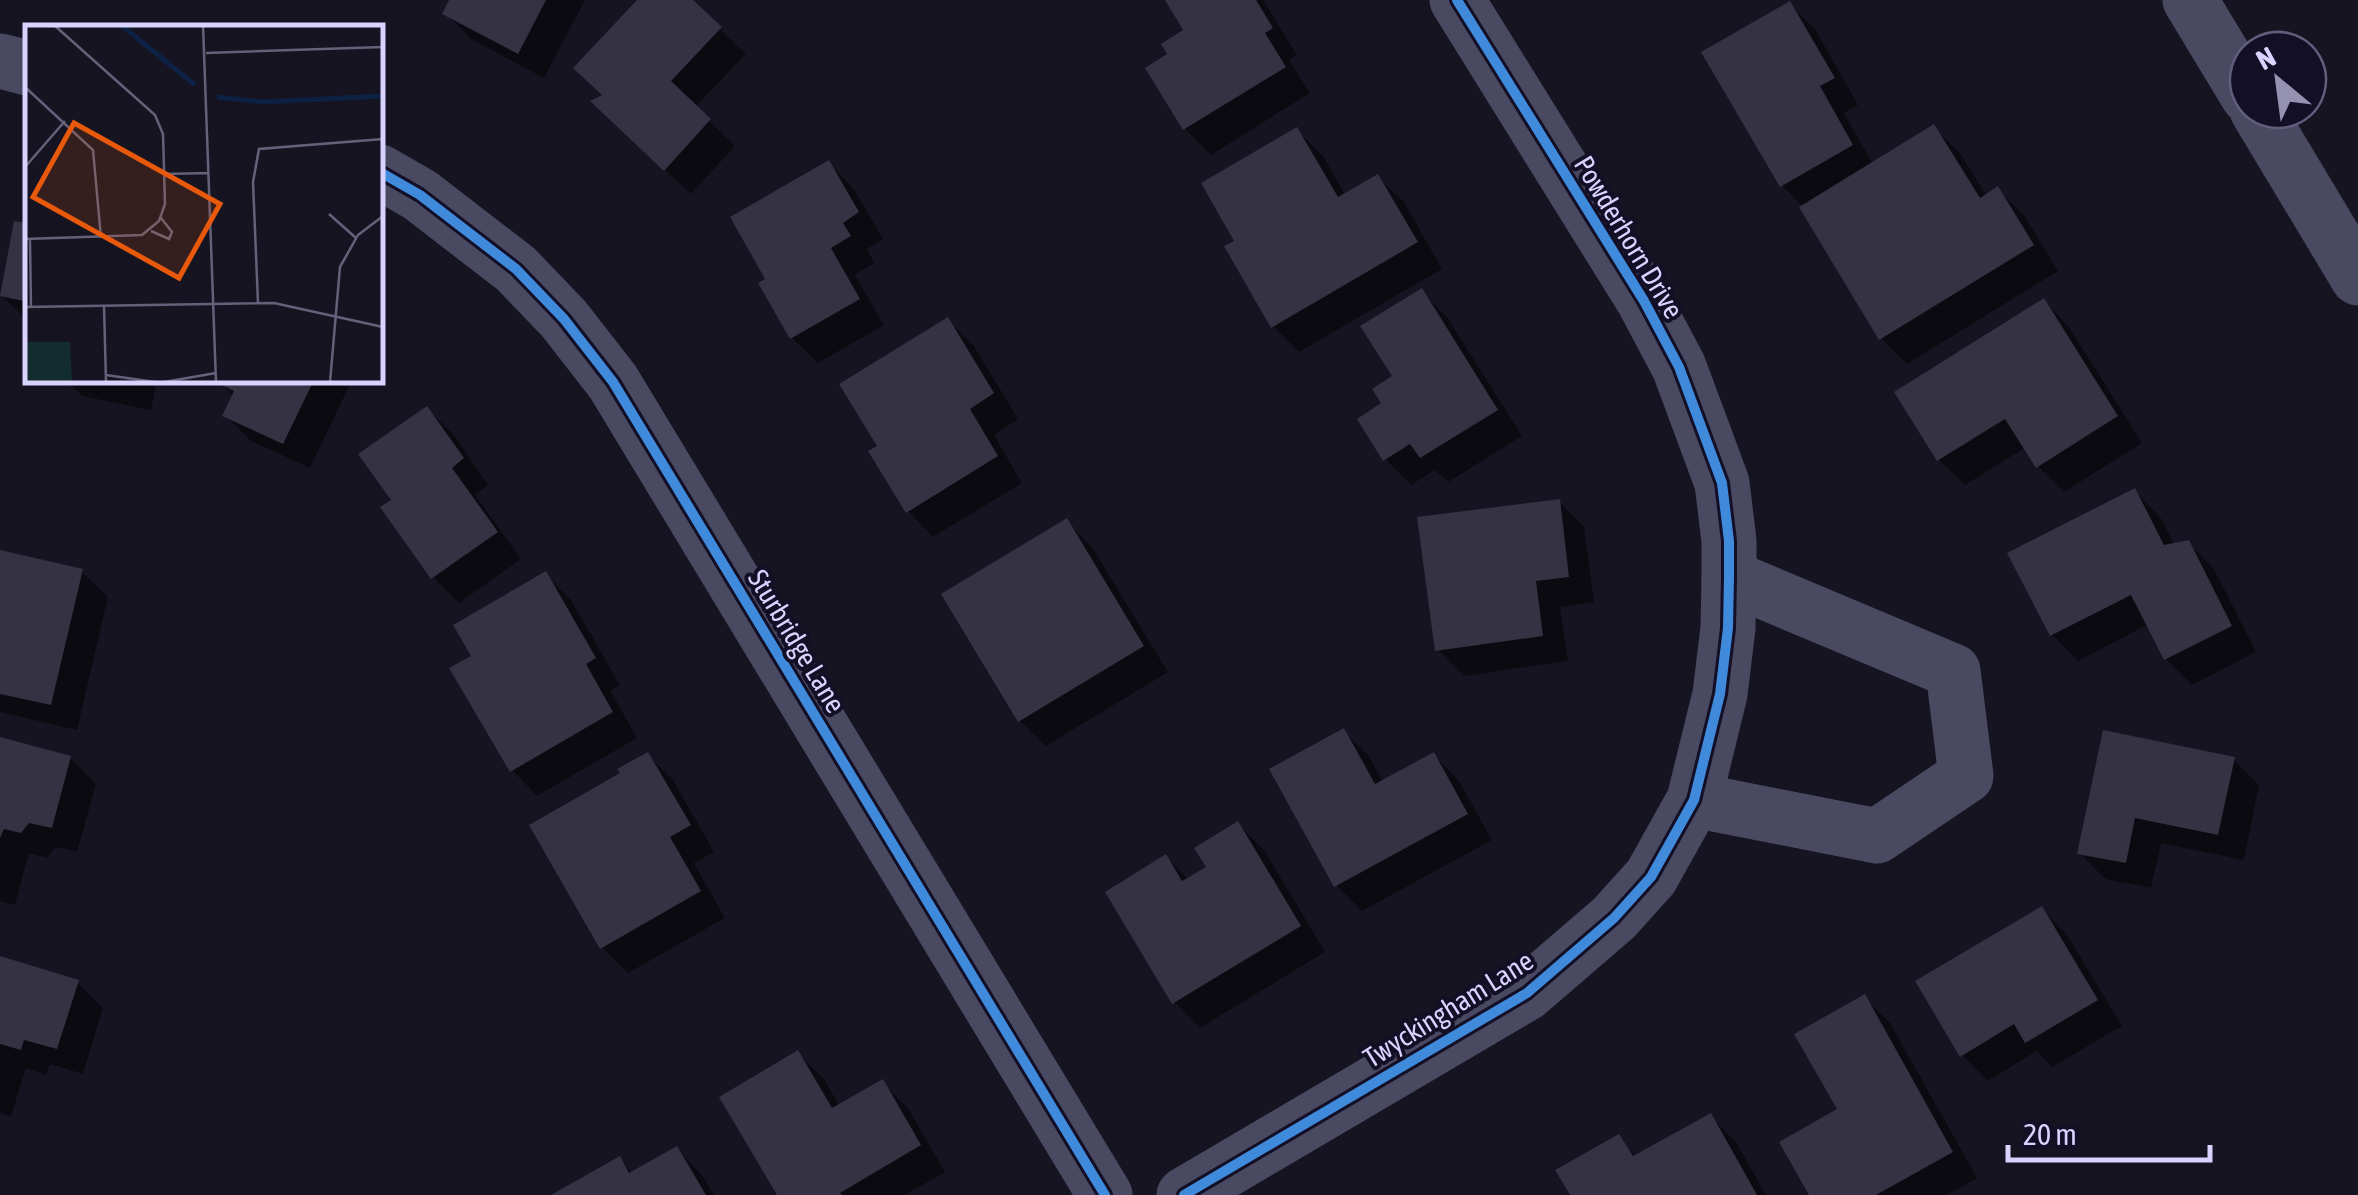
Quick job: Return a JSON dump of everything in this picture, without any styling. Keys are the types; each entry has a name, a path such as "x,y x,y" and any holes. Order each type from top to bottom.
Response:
{"street":[{"path":"2190,0 2228,63"},
{"name":"Powderhorn Drive","path":"1471,5 1679,367 1722,483 1729,577 1720,694"},
{"path":"0,61 25,67"},
{"path":"2269,130 2358,278"},
{"name":"Sturbridge Lane","path":"382,173 420,195 516,269 564,320 613,382 1105,1195"},
{"path":"1694,800 1877,836 1966,776 1953,671 1729,577"},
{"name":"Twyckingham Lane","path":"1184,1195 1527,993 1614,918 1651,877 1694,800 1720,694"}],"building":[{"path":"449,0 546,0 518,54 442,14"},
{"path":"637,0 693,0 722,27 671,81 711,119 664,171 590,101 602,95 573,68"},
{"path":"1165,0 1256,0 1273,28 1265,33 1286,67 1183,130 1145,68 1167,54 1161,44 1183,30"},
{"path":"1790,1 1835,78 1820,86 1853,145 1780,187 1701,52"},
{"path":"1934,124 1980,198 1998,186 2034,245 1879,340 1799,207"},
{"path":"1297,127 1338,197 1378,174 1418,242 1271,328 1224,246 1234,241 1201,183"},
{"path":"829,160 859,212 843,223 851,236 831,248 860,299 790,339 758,283 765,279 730,217"},
{"path":"14,221 25,223 25,301 0,296"},
{"path":"1422,288 1498,410 1420,458 1410,444 1383,461 1357,419 1381,403 1372,389 1392,376 1360,326"},
{"path":"2044,298 2118,416 2036,468 2005,419 1937,461 1894,392"},
{"path":"948,317 994,393 970,409 998,456 906,513 868,451 877,446 839,384"},
{"path":"215,382 313,382 283,444 222,416 234,391"},
{"path":"427,406 464,458 452,468 498,532 431,579 380,507 391,500 358,454"},
{"path":"2135,488 2164,545 2189,540 2232,626 2164,660 2131,595 2050,636 2007,553"},
{"path":"1560,499 1569,577 1536,581 1543,636 1435,651 1417,517"},
{"path":"1067,518 1144,646 1018,722 941,594"},
{"path":"0,550 83,569 51,705 0,694"},
{"path":"546,571 596,658 586,664 613,712 510,772 449,668 471,656 453,625"},
{"path":"1344,728 1375,784 1434,752 1468,814 1334,887 1269,769"},
{"path":"2103,730 2235,757 2218,835 2135,818 2126,863 2077,854"},
{"path":"0,737 71,756 52,828 29,823 21,833 4,829 0,838"},
{"path":"648,752 691,825 670,837 701,891 600,949 529,825 620,773 617,769"},
{"path":"1238,821 1301,926 1172,1004 1105,892 1166,854 1182,881 1206,867 1194,848"},
{"path":"2042,906 2098,1000 2025,1043 2014,1024 1960,1057 1915,981"},
{"path":"0,956 79,980 57,1049 24,1040 21,1050 0,1044"},
{"path":"1865,994 1953,1152 1876,1195 1809,1195 1779,1142 1837,1109 1794,1034"},
{"path":"798,1050 832,1108 883,1079 921,1145 842,1195 777,1195 719,1097"},
{"path":"1711,1113 1757,1195 1570,1195 1555,1170 1619,1134 1633,1156"},
{"path":"677,1146 706,1195 551,1195 620,1156 629,1173"}],"cycle path":[{"path":"1184,1195 1527,993 1614,918 1651,877 1694,800 1720,694 1729,577 1722,483 1679,367 1644,301 1457,0"},
{"path":"382,173 420,195 516,269 564,319 613,382 1105,1195"}]}
